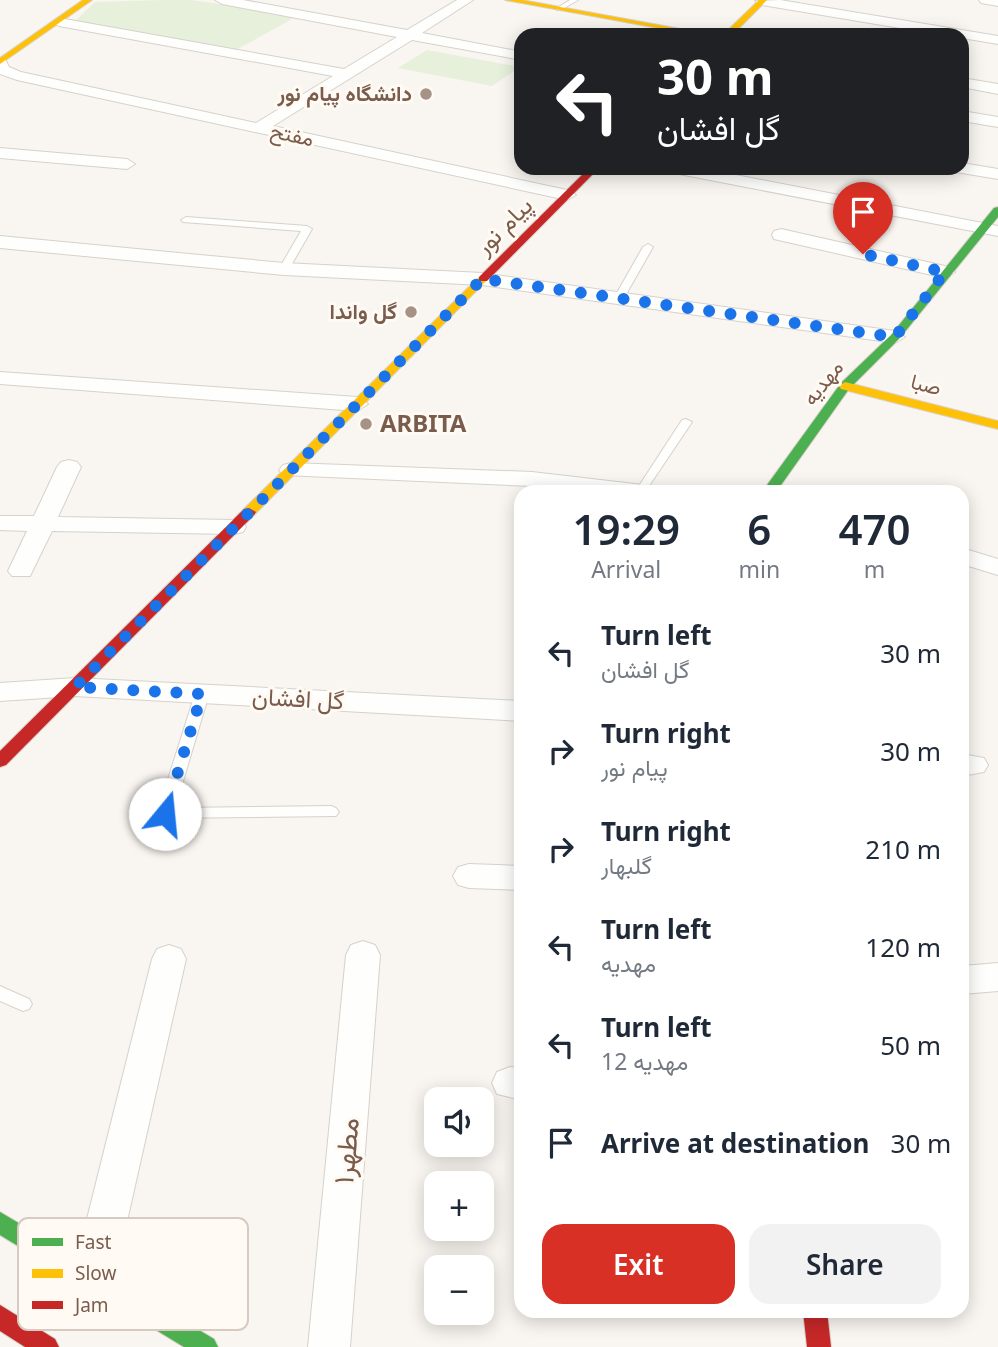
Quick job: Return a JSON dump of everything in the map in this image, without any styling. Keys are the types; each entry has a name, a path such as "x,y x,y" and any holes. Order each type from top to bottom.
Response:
{"street":[{"path":"8,76 0,62 88,0"},
{"path":"222,0 514,55"},
{"path":"260,128 466,0"},
{"path":"509,0 669,28"},
{"path":"734,28 761,0 927,28"},
{"path":"986,0 998,2"},
{"path":"58,22 346,74"},
{"path":"969,35 998,40"},
{"name":"مفتح","path":"8,76 567,195"},
{"path":"969,83 998,89"},
{"path":"969,117 998,122"},
{"path":"0,153 127,164"},
{"path":"969,169 998,174"},
{"name":"پیام نور","path":"0,761 587,175"},
{"path":"710,175 990,229"},
{"name":"مهدیه","path":"776,485 845,386 895,337 945,272 990,229 998,210"},
{"path":"781,235 945,272"},
{"path":"0,242 284,269 482,279 895,337"},
{"path":"0,378 358,404"},
{"name":"صبا","path":"845,386 998,425"},
{"path":"22,571 46,524 69,467"},
{"path":"291,470 532,479 583,485"},
{"path":"0,523 234,527"},
{"path":"969,557 998,567"},
{"name":"گل افشان","path":"0,692 75,687 514,711"},
{"path":"469,876 514,878"},
{"name":"مطهر۱","path":"329,1347 363,956"},
{"path":"107,1218 169,959"},
{"path":"969,979 998,977"},
{"path":"0,1223 18,1234"},
{"path":"0,1317 18,1328"},
{"path":"813,1347 816,1318"},
{"path":"816,1318 819,1347"},
{"path":"20,1330 47,1347"},
{"path":"177,1330 205,1347"}],"lane":[{"path":"559,9 575,0"},
{"path":"186,220 307,229 284,269"},
{"path":"619,298 648,247"},
{"path":"646,485 686,422"},
{"path":"202,694 165,814 331,812"},
{"path":"0,993 23,1004"}],"green space":[{"path":"191,0 299,15 236,50 75,21 95,2"},
{"path":"427,50 514,66 514,71 492,86 398,68"}],"traffic: fast":[{"path":"774,485 845,386 895,337 998,210"},
{"path":"0,1223 18,1234"},
{"path":"178,1330 206,1347"}],"traffic: slow":[{"path":"0,62 88,0"},
{"path":"509,0 669,28"},
{"path":"734,28 763,0"},
{"path":"249,512 483,279"},
{"path":"845,386 998,425"}],"traffic: jam":[{"path":"483,279 587,175"},
{"path":"0,761 249,512"},
{"path":"0,1317 18,1328"},
{"path":"816,1318 819,1347"},
{"path":"20,1330 47,1347"}],"place":[{"name":"دانشگاه پیام نور","path":"426,94"},
{"name":"گل واندا","path":"411,312"},
{"name":"ARBITA","path":"366,424"}],"route":[{"path":"165,814 202,694 75,687 482,279 895,337 945,272 863,254"}]}
